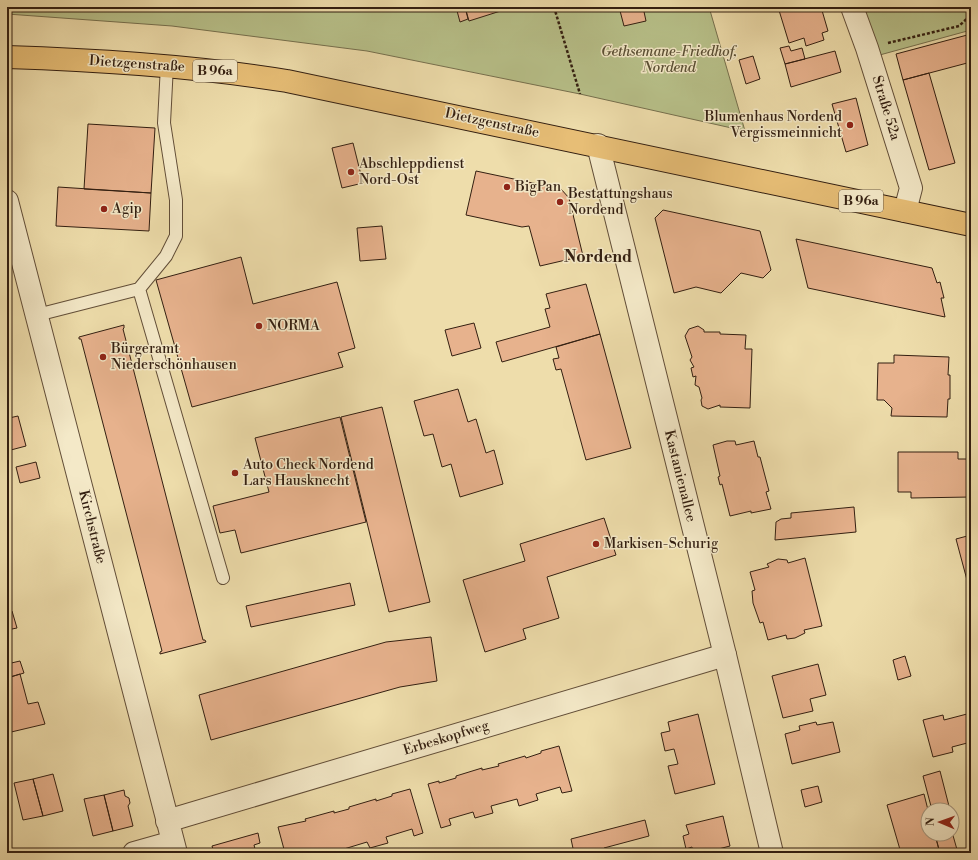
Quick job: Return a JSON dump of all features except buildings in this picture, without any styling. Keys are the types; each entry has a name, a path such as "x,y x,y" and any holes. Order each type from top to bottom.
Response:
{"main road":[{"name":"Dietzgenstraße","path":"7,57 167,65 287,81 598,145 971,225"}],"street":[{"name":"Straße 52a","path":"852,7 867,48 911,188 905,210"},
{"name":"Kastanienallee","path":"598,145 725,655 772,853"},
{"name":"Kirchstraße","path":"7,201 175,848"},
{"name":"Erbeskopfweg","path":"168,821 725,655"},
{"path":"134,853 175,848"}],"lane":[{"path":"37,316 139,289 166,256 176,236 176,200 164,123 167,65"},
{"path":"139,289 223,578"}],"path":[{"path":"554,7 580,94"},
{"path":"867,48 959,26 971,15"}],"green space":[{"name":"Gethsemane-Friedhof, Nordend","path":"7,7 709,7 745,131 580,94 367,51 172,26 7,14"},
{"path":"860,7 971,7 971,30 876,56"}],"place":[{"name":"Blumenhaus Nordend Vergissmeinnicht","path":"850,125"},
{"name":"Abschleppdienst Nord-Ost","path":"351,172"},
{"name":"BigPan","path":"507,187"},
{"name":"Bestattungshaus Nordend","path":"560,202"},
{"name":"Agip","path":"104,209"},
{"name":"NORMA","path":"259,326"},
{"name":"Bürgeramt Niederschönhausen","path":"103,357"},
{"name":"Auto Check Nordend Lars Hausknecht","path":"235,473"},
{"name":"Markisen-Schurig","path":"596,544"}],"district":[{"name":"Nordend","path":"598,257"}]}
